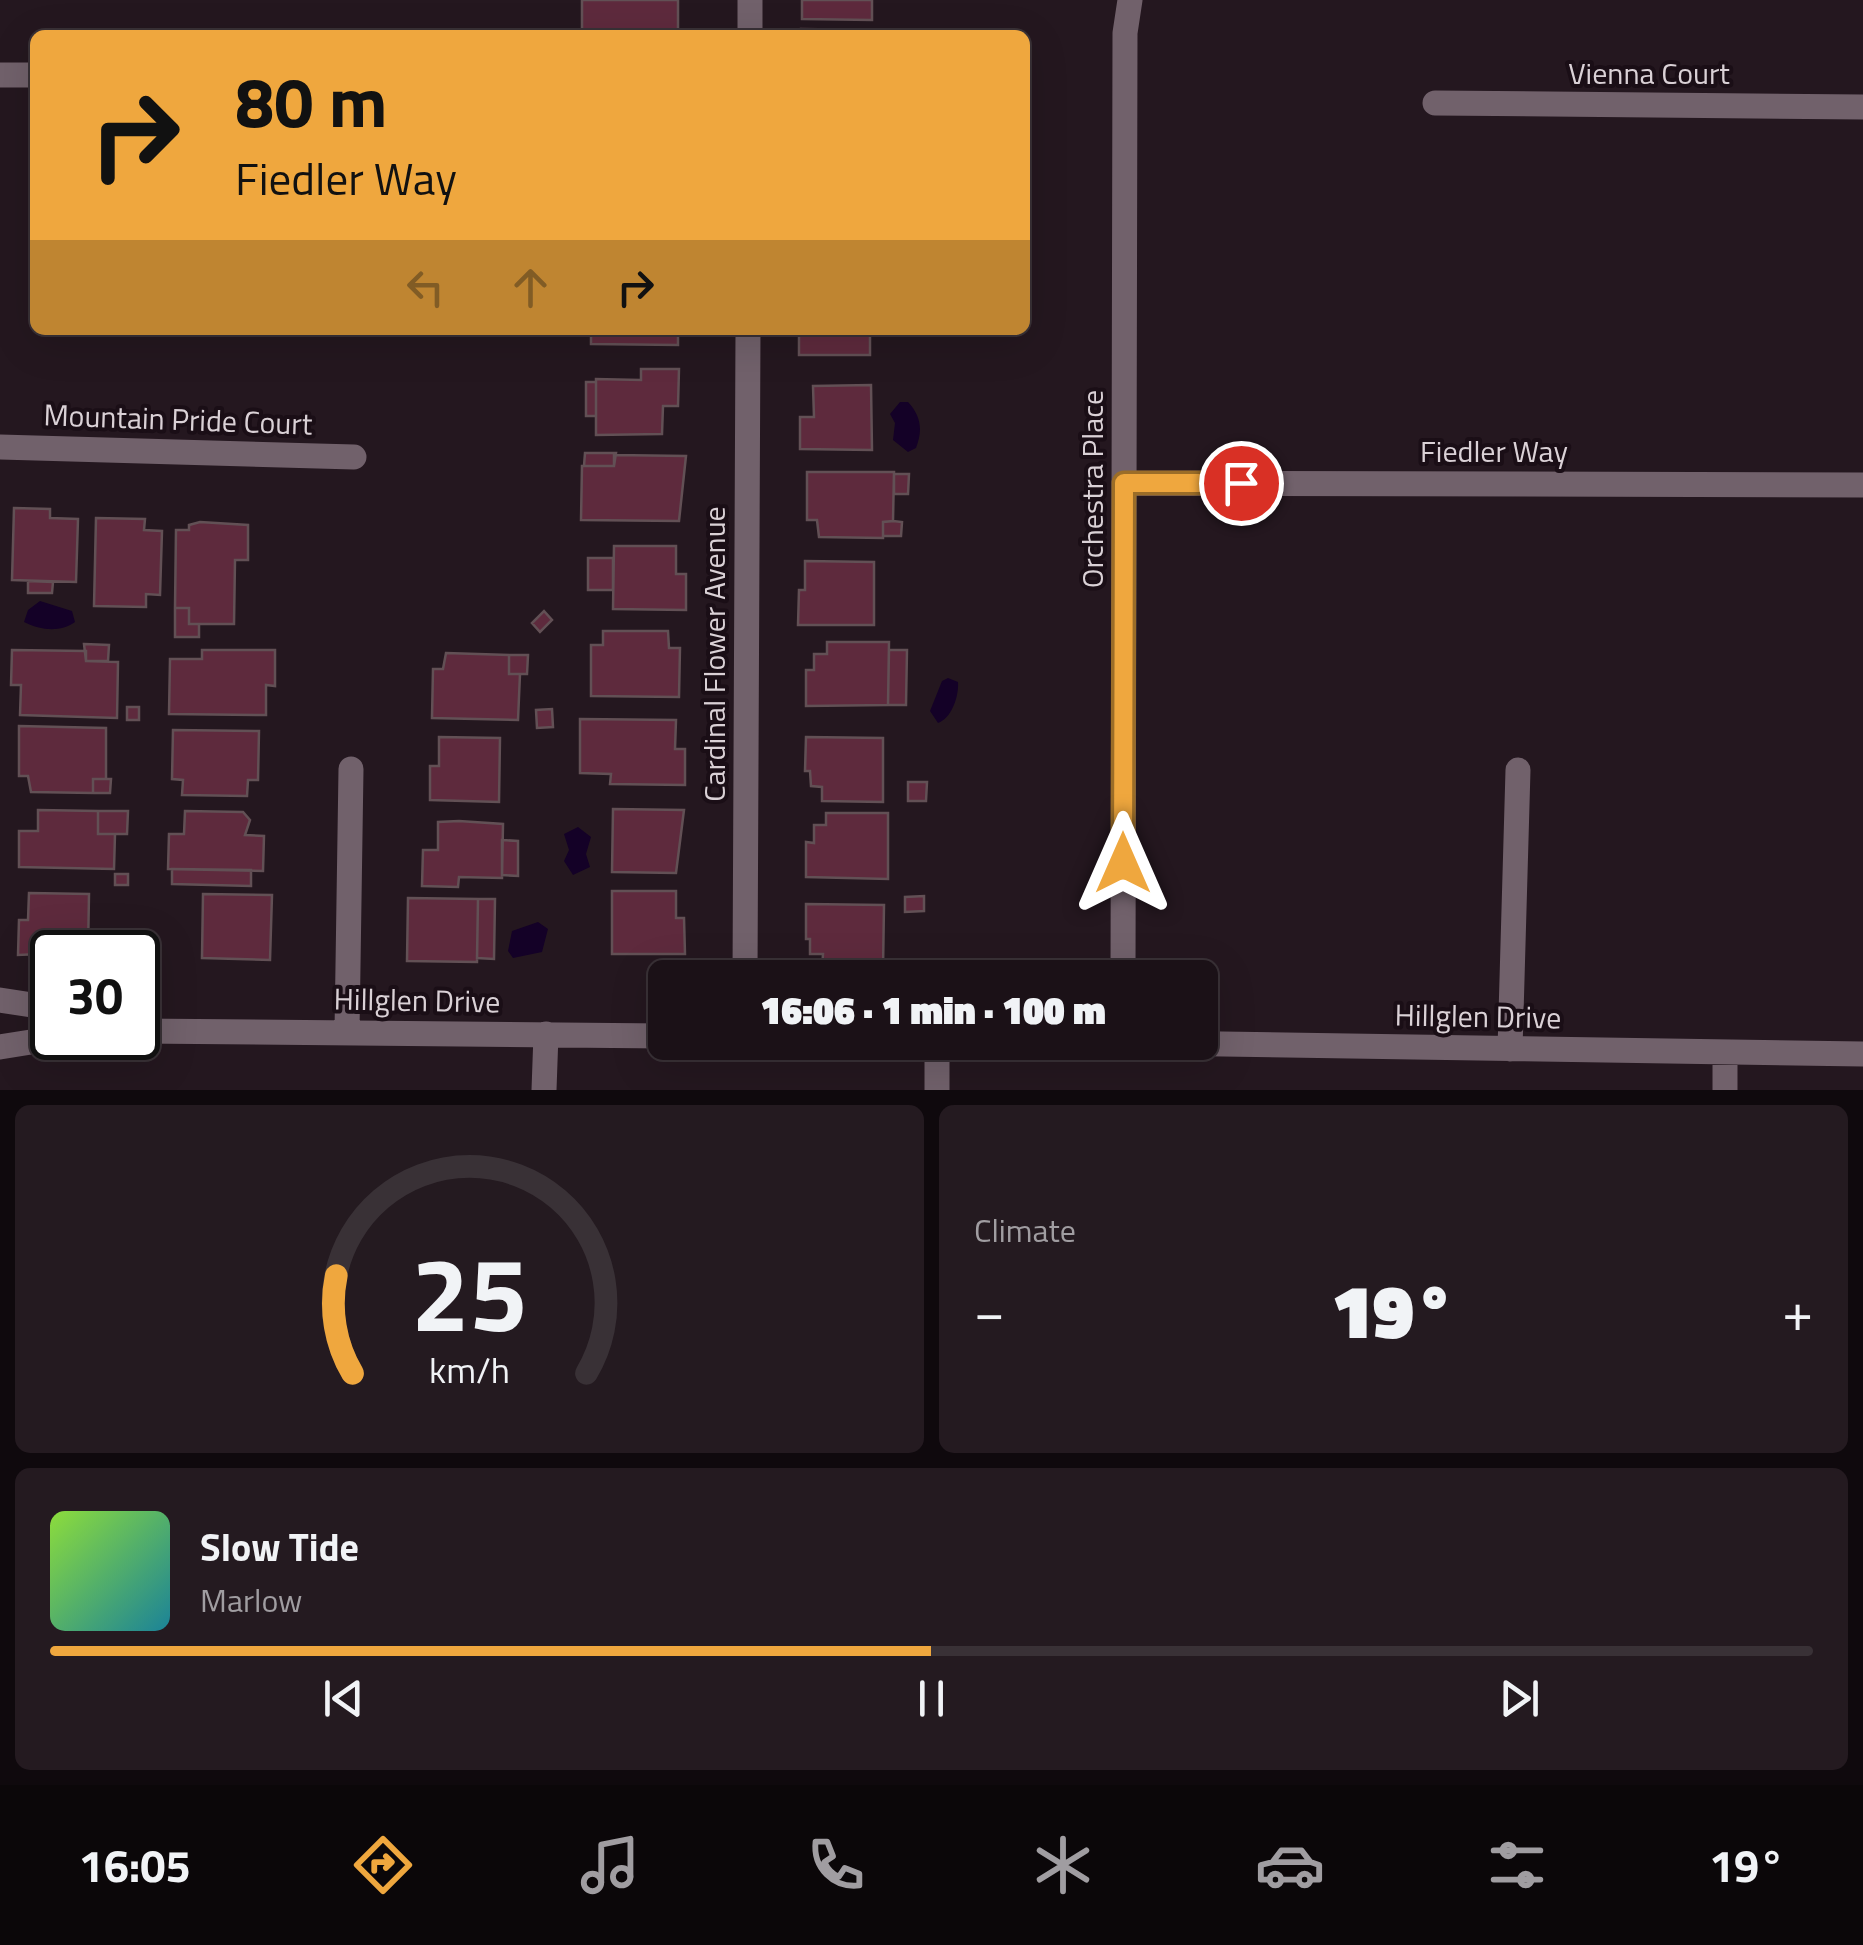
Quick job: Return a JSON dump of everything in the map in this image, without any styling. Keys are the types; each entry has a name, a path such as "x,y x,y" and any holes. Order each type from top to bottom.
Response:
{"street":[{"path":"750,0 750,30"},
{"name":"Orchestra Place","path":"1123,960 1126,34 1130,0"},
{"path":"0,74 30,76"},
{"name":"Vienna Court","path":"1435,104 1863,107"},
{"name":"Cardinal Flower Avenue","path":"745,960 748,335"},
{"name":"Mountain Pride Court","path":"0,447 354,457"},
{"name":"Fiedler Way","path":"1124,483 1863,485"},
{"path":"348,1031 351,769"},
{"path":"1510,1049 1518,770"},
{"path":"0,1000 30,1005"},
{"name":"Hillglen Drive","path":"160,1027 169,1028"},
{"name":"Hillglen Drive","path":"160,1029 648,1036"},
{"path":"544,1090 546,1034"},
{"path":"0,1047 30,1042"},
{"name":"Hillglen Drive","path":"1218,1044 1863,1054"},
{"path":"1725,1052 1725,1090"},
{"path":"937,1090 938,1060"}],"shaded area":[{"path":"900,402 908,402 920,424 916,448 908,452 893,440 895,423 890,414"},
{"path":"40,601 72,611 75,622 50,629 24,622 28,610"},
{"path":"948,678 958,682 957,694 951,712 938,723 930,711 942,681"},
{"path":"578,827 591,837 586,854 590,867 573,875 564,861 569,850 564,834"},
{"path":"538,922 548,929 542,952 513,958 508,951 512,931"}],"building":[{"path":"582,0 678,0 678,30 582,30"},
{"path":"802,0 872,0 872,20 802,19"},
{"path":"591,335 678,335 678,345 591,344"},
{"path":"799,335 870,335 870,355 799,355"},
{"path":"641,369 679,369 678,406 663,406 662,434 596,435 596,379 641,380"},
{"path":"586,382 596,382 596,416 586,416"},
{"path":"871,385 872,450 800,449 800,417 814,417 813,386"},
{"path":"585,453 616,453 614,466 584,466"},
{"path":"614,455 686,456 679,521 581,520 582,466 614,466"},
{"path":"807,472 894,472 893,521 883,522 883,538 819,537 817,520 807,520"},
{"path":"894,474 909,474 908,494 894,494"},
{"path":"14,508 50,509 50,518 78,519 76,582 12,580"},
{"path":"96,518 145,519 144,530 162,531 160,595 146,594 146,607 94,606"},
{"path":"883,522 902,522 901,536 883,536"},
{"path":"189,525 248,525 248,560 235,560 234,624 189,624 189,608 175,608 176,530 189,530"},
{"path":"614,546 676,546 676,574 686,574 686,610 613,609"},
{"path":"588,558 613,558 613,590 588,590"},
{"path":"805,561 874,562 874,625 798,625 799,590 805,590"},
{"path":"28,581 53,582 52,593 28,593"},
{"path":"175,608 189,608 189,624 199,624 199,637 175,637"},
{"path":"544,611 552,620 540,632 532,623"},
{"path":"603,631 668,631 669,648 680,648 679,697 591,696 591,645 603,645"},
{"path":"827,642 889,642 888,705 806,706 806,670 814,670 814,654 827,654"},
{"path":"84,644 109,645 108,661 86,661"},
{"path":"12,650 86,651 86,661 118,662 117,718 20,715 21,685 11,685"},
{"path":"202,650 275,650 275,686 266,685 266,715 169,714 170,659 202,659"},
{"path":"889,650 907,650 906,705 888,705"},
{"path":"446,653 509,655 509,674 520,674 518,720 432,718 433,669 443,669"},
{"path":"509,655 528,655 527,674 509,674"},
{"path":"127,707 139,707 139,720 127,720"},
{"path":"552,709 553,727 537,728 536,710"},
{"path":"580,719 676,720 675,749 685,749 685,785 610,784 611,774 580,773"},
{"path":"19,726 106,728 106,779 93,779 93,793 31,792 28,776 19,776"},
{"path":"173,730 259,731 258,780 248,780 247,796 182,795 183,780 172,779"},
{"path":"439,737 500,738 499,802 430,800 430,766 439,766"},
{"path":"806,737 883,738 883,802 822,801 822,787 811,786 810,771 805,771"},
{"path":"93,779 111,779 110,793 93,793"},
{"path":"908,782 927,782 926,801 908,801"},
{"path":"613,809 684,810 676,873 612,872"},
{"path":"38,810 98,811 98,834 115,834 114,869 19,867 19,831 38,831"},
{"path":"98,811 128,811 127,834 98,834"},
{"path":"185,811 243,812 250,820 245,835 264,836 263,871 168,869 169,834 184,834"},
{"path":"826,813 888,813 888,879 806,877 806,842 814,843 814,825 826,825"},
{"path":"438,822 503,824 502,878 459,877 458,887 422,886 423,850 438,850"},
{"path":"502,840 518,841 518,876 502,875"},
{"path":"172,869 251,870 251,886 172,884"},
{"path":"115,874 128,874 128,885 115,885"},
{"path":"612,891 676,891 676,918 684,918 685,954 612,954"},
{"path":"29,893 89,894 88,930 30,930 30,954 18,955 19,920 28,920"},
{"path":"203,894 272,895 270,960 202,958"},
{"path":"924,896 924,911 905,912 905,897"},
{"path":"408,898 478,899 477,962 407,961"},
{"path":"478,899 495,899 494,959 477,958"},
{"path":"806,904 884,905 883,960 823,960 823,954 810,954 810,939 806,939"}],"route":[{"path":"1123,863 1124,483 1241,483"}]}
